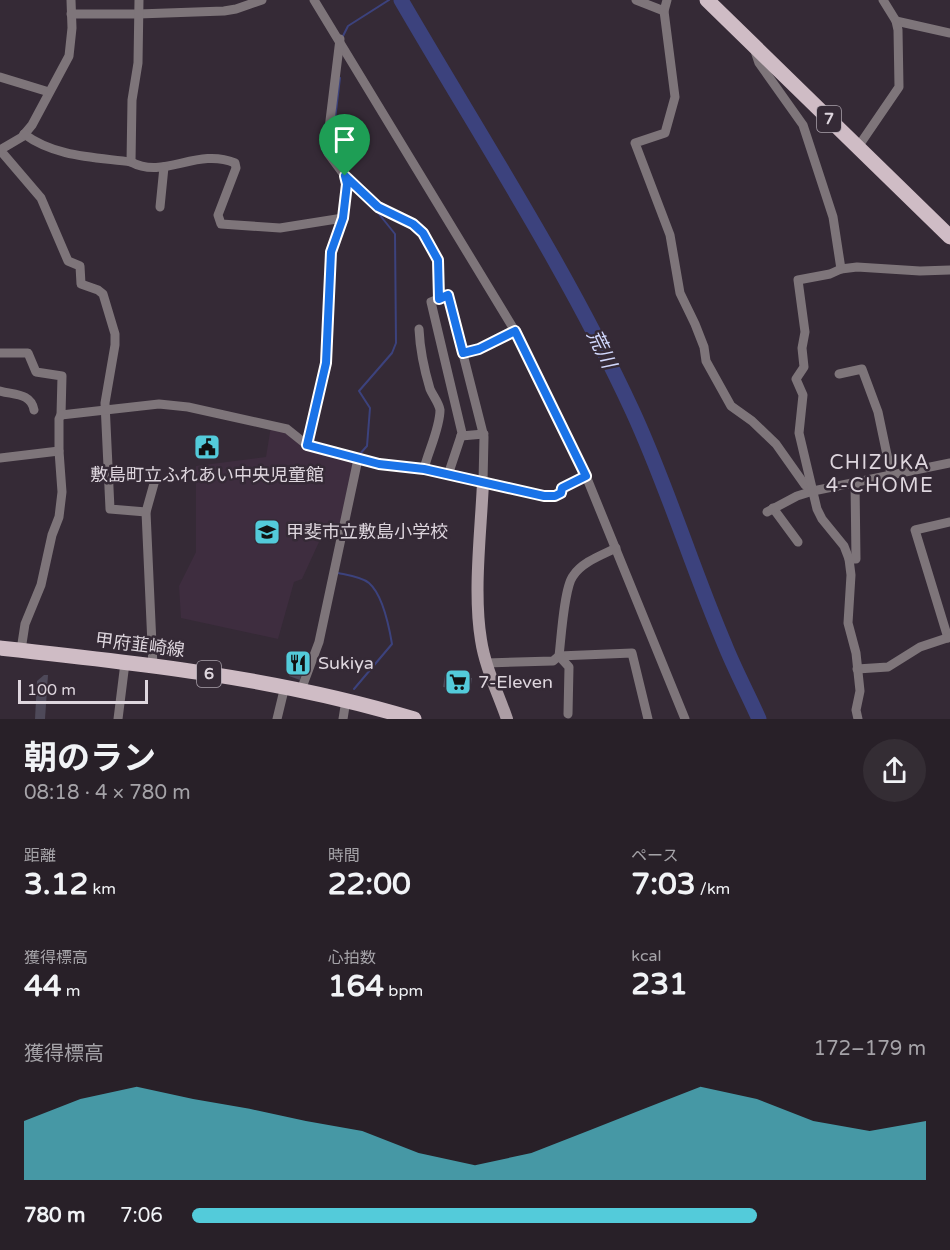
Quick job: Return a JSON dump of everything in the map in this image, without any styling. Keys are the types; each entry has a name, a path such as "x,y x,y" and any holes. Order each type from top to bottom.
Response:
{"main road":[{"name":"7","path":"707,0 950,237"},
{"name":"甲府韮崎線","path":"0,648 218,675 285,686 414,719"}],"street":[{"path":"71,0 69,56 32,125 24,134 0,150 41,198 68,261 80,266 81,284 103,294 115,334 105,411 110,509 146,512"},
{"path":"131,162 132,100 138,63 139,0"},
{"path":"71,14 224,11 262,0"},
{"path":"314,0 340,39 388,123 515,331 586,476 685,719"},
{"path":"636,0 664,11"},
{"path":"668,0 664,11 675,97 665,133 635,143 670,235 680,293 704,347 706,361 731,406 752,420 776,444 805,485 813,491"},
{"path":"858,147 899,87 898,30 896,21 883,0"},
{"path":"896,21 950,33"},
{"path":"340,39 327,144 328,153 345,176 378,207 413,224 423,233 438,260 439,299"},
{"path":"752,44 759,63 803,125 833,216 841,269"},
{"path":"0,77 50,92"},
{"path":"24,134 38,144 66,153 131,162 140,167 157,168 208,158 235,163 236,168 218,215 221,224 280,228 343,218"},
{"path":"160,207 164,167"},
{"path":"307,445 326,363 331,252 343,218 347,184 345,176"},
{"path":"858,719 856,710 860,691 848,623 849,559 844,546 822,519 817,509 799,433 803,395 796,379 804,367 802,348 805,332 798,280 857,267 920,271 950,270"},
{"path":"448,475 462,433 431,302 448,295 484,434 478,590 480,639 486,663 507,719"},
{"path":"418,329 427,379 440,410 434,441 430,446 424,469"},
{"path":"463,353 479,349 515,331"},
{"path":"0,353 28,353 36,372 63,376 58,452 62,492 59,517 52,535 41,585 25,624 21,650"},
{"path":"839,374 862,369 878,412 891,474"},
{"path":"0,391 26,396 32,402 34,410"},
{"path":"61,415 159,404 188,407 287,429 307,445 358,459 424,469 555,496 561,493 562,488 586,476"},
{"path":"461,436 484,434"},
{"path":"0,458 58,452"},
{"path":"301,690 319,642 358,459"},
{"path":"798,543 770,510 797,496 813,491 950,462"},
{"path":"153,667 146,512 155,480"},
{"path":"849,559 856,559 855,482"},
{"path":"857,669 888,667 920,647 949,638 915,530 950,522"},
{"path":"568,714 569,667 559,656 563,614 572,577 592,560 616,548"},
{"path":"486,663 553,661 559,656 632,653 648,719"},
{"path":"118,719 124,663"},
{"path":"277,719 285,686"},
{"path":"343,719 346,700"}],"shaded area":[{"name":"甲斐市立敷島小学校","path":"271,426 287,429 307,445 358,459 343,530 319,542 302,579 294,582 278,639 181,618 179,586 196,552 196,466 266,457"}],"building":[{"path":"294,657 304,660 300,680 289,676 294,666 291,666"},
{"path":"44,675 48,675 45,719 35,719 37,681"},
{"path":"445,675 472,678 470,691 443,687"}],"waterway":[{"path":"343,36 348,26 389,0"},
{"name":"荒川","path":"401,0 522,203 607,359 646,441 713,616 759,719"},
{"path":"332,144 340,78"},
{"path":"358,456 367,446 370,408 359,391 392,353 396,343 395,234 375,209"},
{"path":"338,573 362,579 374,588 385,611 392,644 354,689"}],"place":[{"name":"敷島町立ふれあい中央児童館","path":"207,447"},
{"name":"甲斐市立敷島小学校","path":"267,532"},
{"name":"Sukiya","path":"298,663"},
{"name":"7-Eleven","path":"458,682"}],"district":[{"name":"CHIZUKA 4-CHOME","path":"880,474"}],"route":[{"path":"345,176 378,207 413,224 423,233 438,260 439,299 448,295 463,353 479,349 515,331 586,476 562,488 561,493 555,496 544,496 424,469 379,464 307,445 326,363 331,252 343,218 347,184 345,176"}]}
